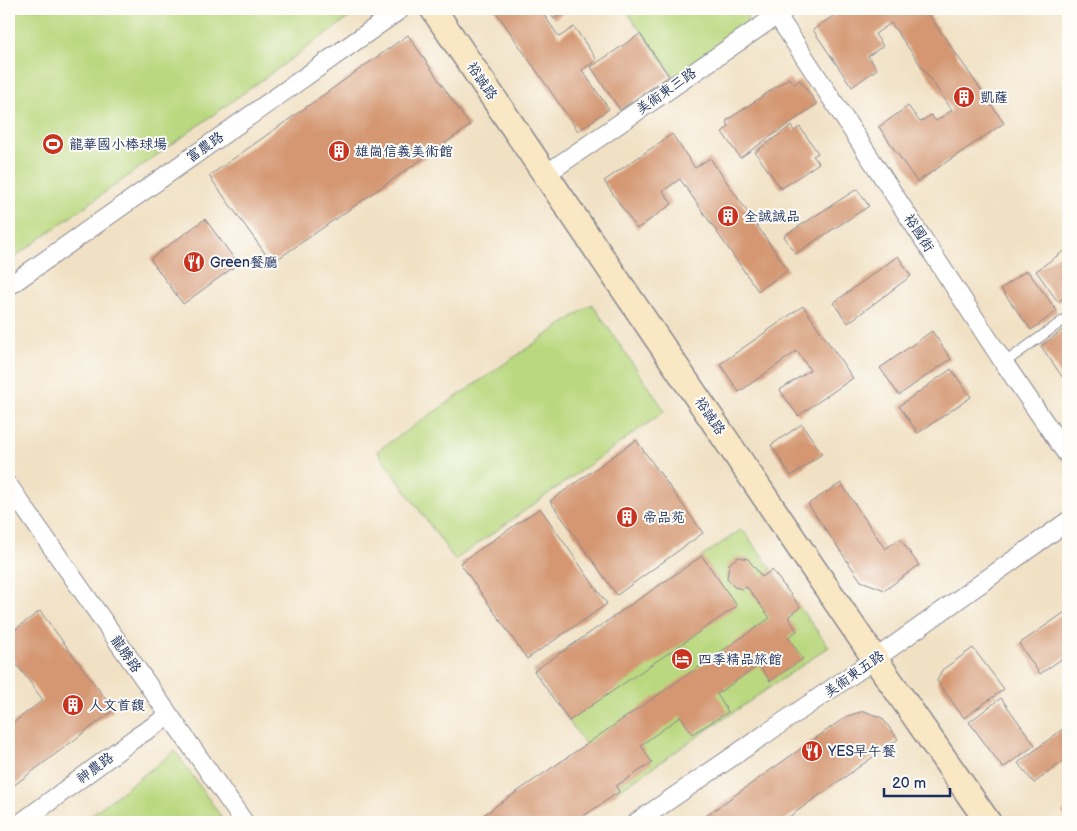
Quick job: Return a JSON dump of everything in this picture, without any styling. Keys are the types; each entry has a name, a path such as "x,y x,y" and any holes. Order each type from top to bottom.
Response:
{"street":[{"name":"富農路","path":"9,286 401,9"},
{"name":"裕誠路","path":"437,10 875,660 988,822"},
{"name":"美術東三路","path":"546,174 779,11"},
{"name":"裕國街","path":"779,11 1004,364 1068,456"},
{"name":"龍勝路","path":"9,486 244,822"},
{"name":"美術東五路","path":"636,822 875,660 1068,521"},
{"name":"神農路","path":"22,822 135,738 169,716"}],"lane":[{"path":"1004,364 1068,317"}],"green space":[{"path":"9,9 361,9 9,261"},
{"path":"625,9 746,9 748,25 674,77"},
{"path":"592,304 665,411 455,560 377,451"},
{"name":"四季精品旅館","path":"742,529 829,647 618,791 534,671"},
{"path":"175,751 225,822 82,822"}],"building":[{"path":"494,9 540,9 559,37 574,27 597,60 582,70 609,109 578,131"},
{"path":"546,9 569,9 554,19"},
{"name":"凱薩","path":"843,9 925,9 1004,123 917,182 879,127 908,106 920,122 931,115 936,121 952,110 891,23 875,34 883,46 868,56 877,69 852,87 813,30"},
{"path":"640,34 669,76 620,110 591,67"},
{"name":"雄崗信義美術館","path":"408,35 470,126 272,263 209,176"},
{"path":"789,78 794,84 800,80 817,104 740,158 722,132 729,127 726,121"},
{"path":"791,126 794,131 800,127 818,153 813,156 819,163 781,189 755,152"},
{"name":"全誠誠品","path":"672,134 695,168 710,158 788,270 758,291 680,179 663,191 672,204 637,229 604,181"},
{"path":"857,189 869,206 795,254 784,236"},
{"name":"Green餐廳","path":"205,219 238,264 183,304 150,259"},
{"path":"1064,251 1068,257 1068,295 1058,302 1036,271"},
{"path":"898,256 911,276 848,323 833,303"},
{"path":"1027,270 1057,311 1031,330 1001,289"},
{"path":"803,306 853,378 798,416 780,390 810,370 797,351 739,392 720,364"},
{"path":"1068,326 1068,385 1041,346"},
{"path":"932,331 951,359 899,395 880,368"},
{"path":"951,369 971,397 918,433 899,406"},
{"path":"802,424 822,454 791,476 771,445"},
{"name":"帝品苑","path":"636,440 703,533 617,595 550,501"},
{"path":"841,483 885,549 900,539 919,565 885,590 861,581 808,504"},
{"path":"540,508 607,604 527,659 460,563"},
{"path":"702,556 737,606 569,721 534,671"},
{"path":"738,557 748,559 762,577 772,570 800,607 788,617 797,631 788,637 803,659 770,681 759,665 717,694 728,712 692,734 681,716 641,745 652,763 616,786 619,792 575,822 473,822 770,618 747,587 742,589 734,587 727,578 729,564"},
{"path":"1068,610 1068,658 1066,656 1040,674 1019,644"},
{"name":"人文首馥","path":"40,611 114,710 9,789 9,726 43,700 9,654 9,634"},
{"path":"973,648 1004,689 964,718 937,681 942,670"},
{"path":"1001,698 1035,745 1003,768 969,722"},
{"path":"864,711 882,718 898,739 782,822 697,822 847,716"},
{"path":"1068,725 1068,758 1034,783 1018,763"},
{"path":"1068,809 1068,821 1062,813"}],"place":[{"name":"凱薩","path":"964,97"},
{"name":"龍華國小棒球場","path":"53,144"},
{"name":"雄崗信義美術館","path":"339,151"},
{"name":"全誠誠品","path":"728,216"},
{"name":"Green餐廳","path":"194,262"},
{"name":"帝品苑","path":"627,517"},
{"name":"四季精品旅館","path":"682,659"},
{"name":"人文首馥","path":"73,705"},
{"name":"YES早午餐","path":"812,751"}]}
